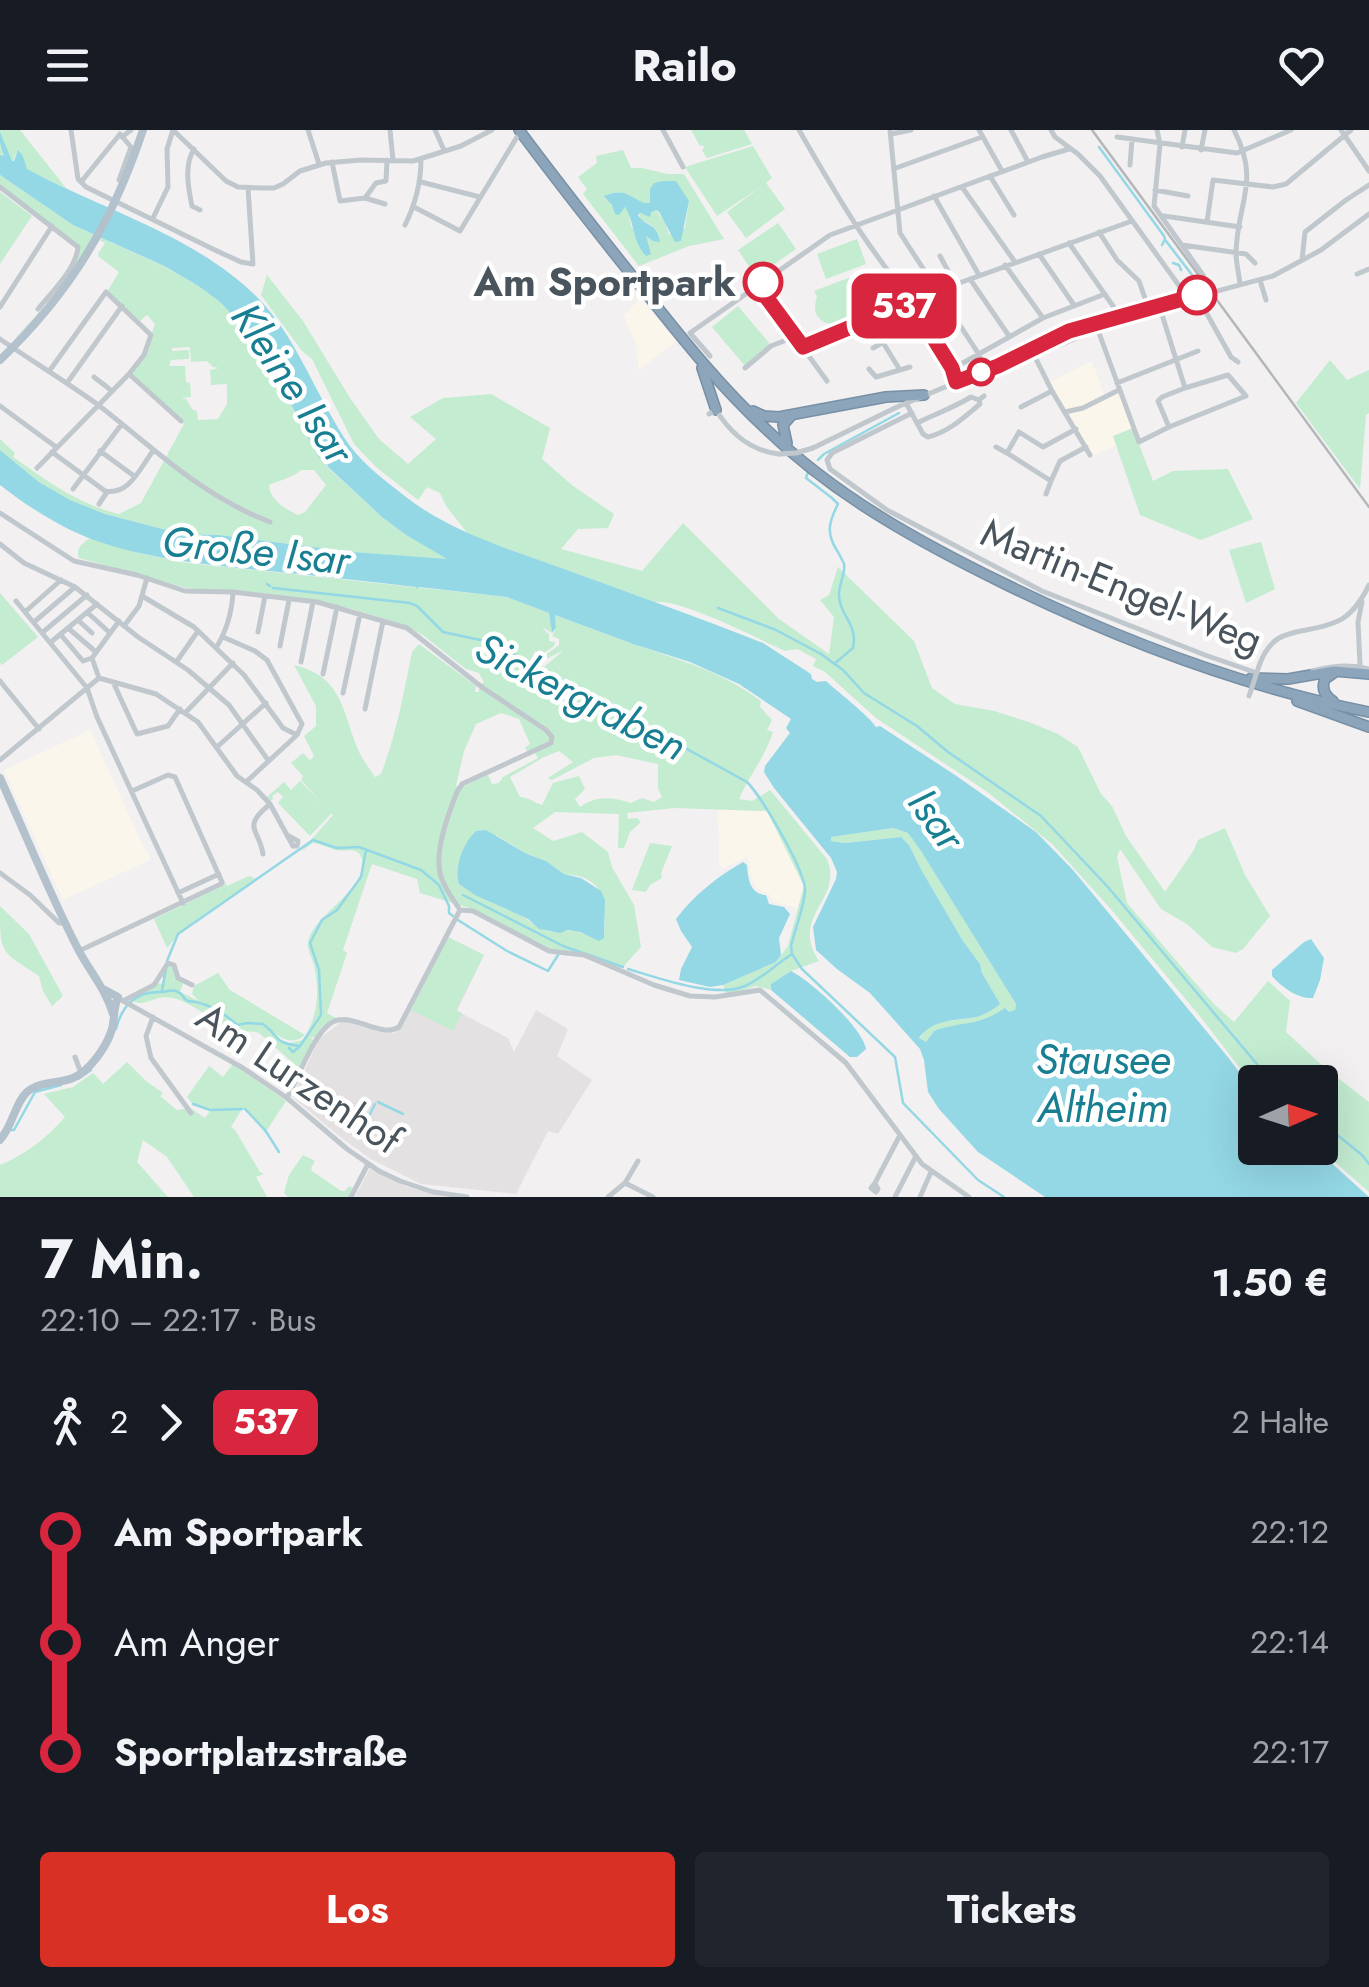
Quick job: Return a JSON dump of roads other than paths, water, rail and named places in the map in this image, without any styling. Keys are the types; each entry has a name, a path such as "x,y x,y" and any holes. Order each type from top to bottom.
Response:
{"highway":[{"path":"520,132 582,214 737,401 829,483 923,542 1064,612 1369,727"},
{"path":"520,132 753,412 843,488 885,516 1034,594 1166,650 1314,700"},
{"path":"694,352 706,378 713,412"},
{"path":"753,412 769,417 898,402 924,395"},
{"path":"713,412 724,398 737,401"},
{"path":"787,443 782,425 793,414"},
{"path":"1251,678 1288,679 1366,670"},
{"path":"1339,671 1327,676 1323,687 1328,698 1345,707"},
{"path":"1272,690 1369,712"}],"main road":[{"path":"0,360 58,298 93,244 116,202 143,130"},
{"path":"0,778 66,923 104,990 113,1014 112,1027 97,1056 81,1073 28,1091 2,1138"},
{"name":"Am Lurzenhof","path":"104,990 124,1001"},
{"path":"113,1014 124,1001"}],"street":[{"path":"72,130 81,182 253,264 248,188"},
{"path":"81,182 119,133 131,130"},
{"path":"152,219 168,186 167,149 173,130 221,178 248,188 274,188 300,170 318,164 408,162 444,152 492,130"},
{"path":"308,130 318,164"},
{"path":"366,198 376,183 386,181 390,130"},
{"path":"435,130 444,152"},
{"path":"663,130 683,167"},
{"path":"798,130 856,225 911,302 952,368 956,382"},
{"path":"910,130 891,132 900,234 987,372"},
{"path":"1010,130 1028,162"},
{"path":"1051,130 1096,171 1188,298"},
{"path":"1157,130 1160,144 1154,206 1203,275"},
{"path":"1182,148 1186,130"},
{"path":"1201,150 1205,130"},
{"path":"1234,130 1244,151 1248,183 1236,254 1240,284"},
{"path":"1116,138 1237,154 1292,130"},
{"path":"414,208 460,231 520,132"},
{"path":"1207,222 1213,180 1273,187 1286,184 1345,132 1369,172"},
{"path":"119,133 132,147 119,180"},
{"path":"895,168 981,133 1002,171"},
{"path":"1130,165 1132,140"},
{"path":"194,149 188,161 190,199 192,206 200,210"},
{"path":"710,356 690,333 830,235 1069,149"},
{"path":"404,224 414,208 421,182 420,159"},
{"path":"332,162 340,202 366,198 386,204"},
{"path":"990,176 1014,215"},
{"path":"421,182 480,197"},
{"path":"1302,262 1305,232 1369,185"},
{"path":"962,186 1015,262"},
{"path":"0,187 76,244 79,251 38,309"},
{"path":"1155,190 1188,196"},
{"path":"934,196 979,275"},
{"path":"1034,356 1120,316 1260,280 1302,262 1369,214"},
{"path":"1162,216 1240,227"},
{"path":"803,347 955,284 1132,221"},
{"path":"0,307 52,226"},
{"path":"1098,232 1117,260 1139,281 1148,308"},
{"path":"1069,243 1120,316"},
{"path":"1182,245 1246,254 1255,263"},
{"path":"1038,254 1074,305"},
{"path":"940,256 955,284"},
{"path":"1004,266 1043,318"},
{"path":"1357,274 1369,269"},
{"path":"970,279 1009,336"},
{"path":"1260,280 1266,300"},
{"path":"758,286 827,381"},
{"path":"37,468 144,356 151,336 106,292 50,370"},
{"path":"952,368 1043,318 1105,294"},
{"path":"1200,294 1223,343 1238,362"},
{"path":"1159,305 1185,388"},
{"path":"67,383 122,306"},
{"path":"870,320 900,370"},
{"path":"924,395 987,372 1056,336 1096,326"},
{"path":"1096,326 1139,442 1246,396 1228,375 1162,397 1158,401 1169,427"},
{"path":"745,368 771,346 794,336"},
{"path":"0,339 50,370 196,484 270,522"},
{"path":"873,348 884,342"},
{"path":"1030,348 1090,455"},
{"path":"1065,412 1083,408 1118,386 1198,351"},
{"path":"869,369 876,377 910,367"},
{"path":"128,374 181,421"},
{"path":"94,377 112,390"},
{"path":"1021,407 1052,391"},
{"path":"713,412 747,444 780,454 812,448 898,402 912,413 916,423 923,434 939,434 980,404 981,398 971,397 952,410 916,423"},
{"path":"0,406 107,492 128,486 153,451"},
{"path":"952,410 958,422"},
{"name":"Martin-Engel-Weg","path":"912,413 832,453 827,464 830,469 887,510 1042,591 1205,656 1258,674 1283,676 1335,666 1366,670"},
{"path":"1195,417 1200,430"},
{"path":"73,489 121,425"},
{"path":"1007,453 1019,432 1043,447 1076,429"},
{"path":"1046,494 1060,461 1086,447"},
{"path":"996,448 1051,481"},
{"path":"100,452 134,476"},
{"path":"99,504 107,492"},
{"path":"0,513 74,561 185,590 313,602 412,631 483,688 546,730 552,737 551,743 468,780 457,792 440,850 442,880 457,916"},
{"path":"0,544 24,563 75,587 138,638 177,661 229,705 268,760"},
{"path":"61,635 83,661 94,655 138,606 147,578"},
{"path":"25,611 62,580"},
{"path":"1250,696 1267,649 1278,638 1348,616 1369,585"},
{"path":"34,622 75,587"},
{"path":"216,648 232,610 234,592"},
{"path":"42,632 87,595"},
{"path":"142,596 198,631 233,664 283,728 297,735"},
{"path":"258,632 265,596"},
{"path":"280,646 289,599"},
{"path":"1362,599 1358,622 1366,670"},
{"path":"16,600 88,687 182,903"},
{"path":"301,662 313,602"},
{"path":"50,642 98,604"},
{"path":"323,674 337,607"},
{"path":"88,613 110,633"},
{"path":"344,693 360,614"},
{"path":"78,620 92,633"},
{"path":"366,709 383,621"},
{"path":"68,628 94,655 99,678"},
{"path":"177,661 198,631"},
{"path":"223,637 267,660 301,722 297,735 246,782"},
{"path":"113,682 137,734 168,726 233,664"},
{"path":"0,760 99,678"},
{"path":"99,678 156,694 204,728 237,776 270,804 287,835"},
{"path":"0,681 39,729"},
{"path":"218,748 266,704"},
{"path":"79,950 221,884 176,777 168,776 132,791"},
{"path":"263,854 253,825 270,804"},
{"path":"0,873 58,923 66,923"},
{"path":"178,893 219,874"},
{"path":"288,1098 316,1041 330,1023 347,1020 390,1030 399,1026 457,916 473,912 549,950 591,958 690,996 715,998 760,990 846,1062 916,1156 969,1197"},
{"path":"124,1001 154,985 170,963 178,978 192,984"},
{"name":"Am Lurzenhof","path":"124,1001 244,1068 288,1098 368,1164 408,1184 468,1197"},
{"path":"153,1018 146,1036 150,1058 192,1113"},
{"path":"75,1057 81,1073"},
{"path":"876,1183 900,1135"},
{"path":"895,1197 916,1156"},
{"path":"608,1197 625,1183 638,1160"},
{"path":"351,1197 368,1164"},
{"path":"920,1197 932,1172"},
{"path":"625,1183 653,1197"},
{"path":"954,1197 956,1188"}],"water":[{"name":"Stausee Altheim","path":"0,132 12,161 18,150 27,169 177,240 233,276 258,298 285,332 356,453 423,509 481,539 763,643 811,674 812,679 826,681 876,727 955,775 1036,832 1073,870 1238,1071 1238,1165 1334,1165 1369,1197 1045,1197 978,1152 928,1092 920,1049 870,993 816,950 813,927 837,872 831,858 764,772 790,733 786,728 791,719 739,684 690,662 555,615 556,628 552,633 549,613 507,597 202,564 115,547 57,523 0,485 0,450 39,482 70,500 105,514 182,534 447,559 382,517 317,455 274,371 249,332 220,302 164,266 73,225 0,175 0,155 4,156","holes":["893,828 908,833 1016,1004 1015,1010 1009,1012 1005,1008 980,1020 934,1031 926,1042 919,1038 936,1025 978,1016 1000,1004 980,964 901,837 845,843 831,841 831,837"]},
{"path":"676,181 689,201 681,241 675,242 659,212 651,212 650,217 640,213 641,219 654,228 660,242 646,236 651,254 646,256 625,207 619,215 615,214 604,196 621,193 650,203 650,189 654,183"},
{"path":"486,830 601,891 605,900 604,938 599,941 580,932 539,929 528,919 459,884 464,849 476,831"},
{"path":"743,862 753,889 766,895 769,904 784,907 790,914 779,938 781,955 776,962 723,985 710,987 679,980 692,947 676,919 706,887"},
{"path":"1311,939 1324,958 1313,998 1290,992 1272,976 1272,970"},
{"path":"791,971 823,995 856,1029 866,1049 857,1057 850,1057 771,990 771,984"}],"waterway":[{"path":"1099,147 1164,236 1162,245"},
{"path":"1166,241 1199,284"},
{"path":"1173,263 1181,270"},
{"path":"818,460 899,413"},
{"path":"808,472 806,478 838,504 830,532 844,564 839,596 854,639 853,648 834,664"},
{"path":"273,588 410,603 443,632 494,643 747,782 782,836 804,882 792,954 802,969 895,1057 903,1103 978,1180 1004,1197"},
{"path":"718,608 776,630 821,654 864,693 917,726 1041,816 1107,886 1258,1065"},
{"path":"167,961 178,934 313,840 337,848 359,847 421,870 439,885 453,916"},
{"path":"116,1029 126,1006 137,997 174,990 188,1001 218,1011 237,1025 263,1024 281,1041 300,1046 321,1015 319,970 310,943 322,920 337,910 361,877 366,850"},
{"path":"463,895 563,946 623,967"},
{"path":"458,920 548,971 558,955"},
{"path":"628,969 687,986 733,989 752,983 792,954"},
{"path":"162,990 166,969"},
{"path":"289,1048 293,1052 299,1047"},
{"path":"78,1079 91,1070"},
{"path":"11,1130 35,1092 61,1085"},
{"path":"378,1102 403,1114"},
{"path":"193,1104 210,1110 242,1109"},
{"path":"369,1116 375,1104"},
{"path":"245,1109 279,1152"},
{"path":"1338,1136 1369,1164"}],"railway":[{"path":"1092,130 1369,507"}],"place":[{"name":"Am Sportpark","path":"763,282"}],"water label":[{"name":"Kleine Isar","path":"293,383"},
{"name":"Große Isar","path":"256,550"},
{"name":"Sickergraben","path":"581,696"},
{"name":"Isar","path":"937,819"}]}
